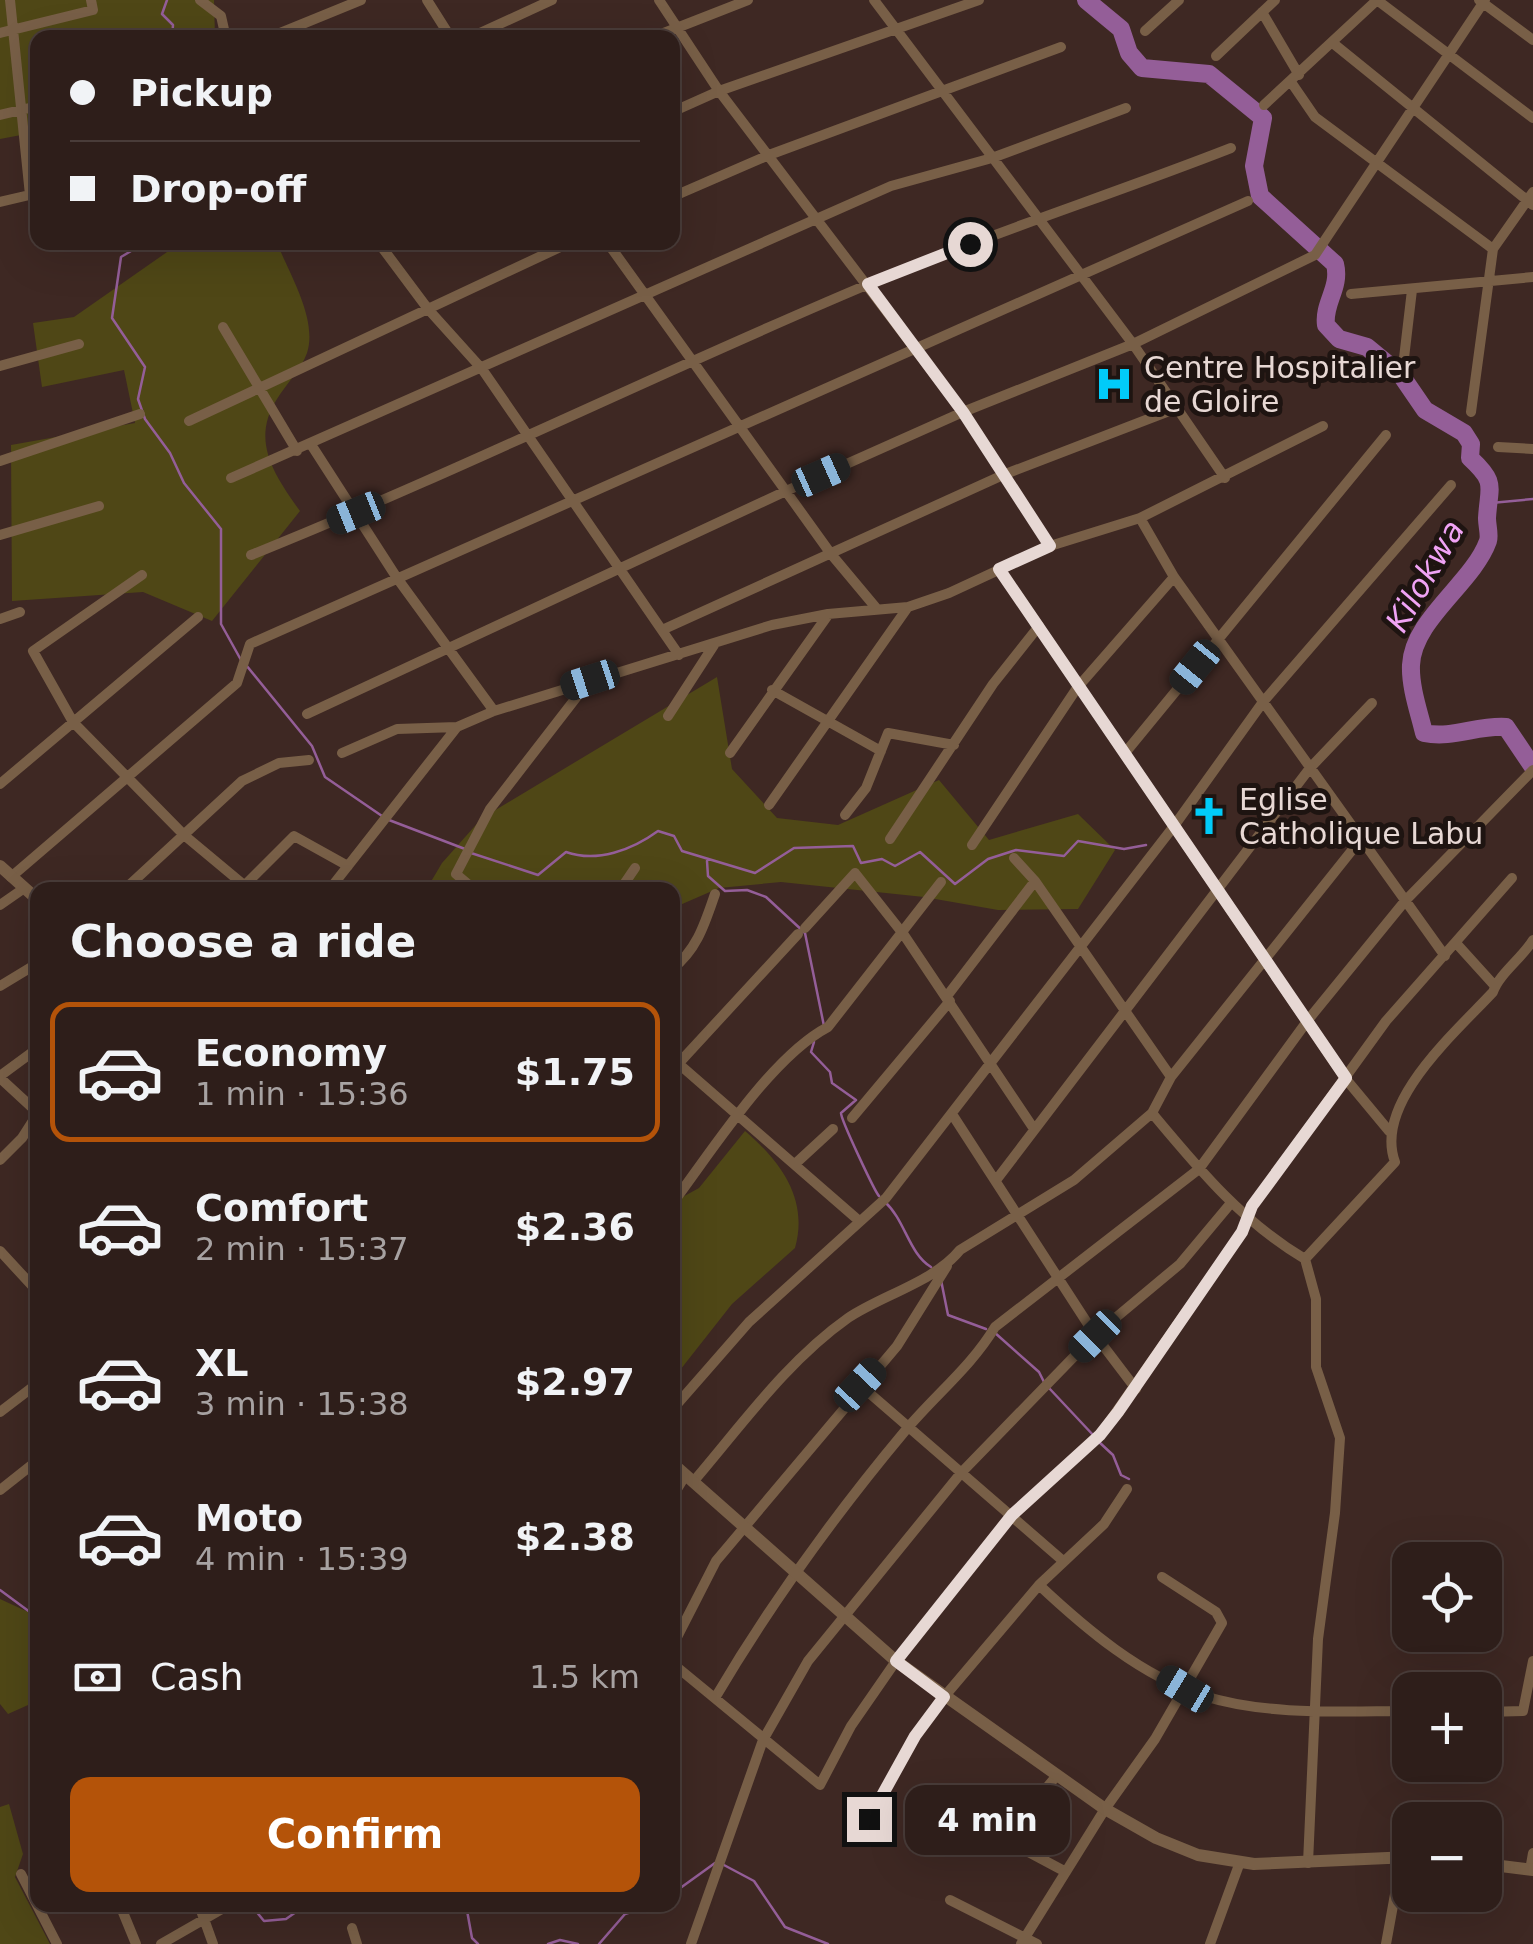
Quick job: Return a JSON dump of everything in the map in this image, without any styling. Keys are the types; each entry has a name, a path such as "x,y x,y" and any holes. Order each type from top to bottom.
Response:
{"street":[{"path":"10,0 6,31 30,166"},
{"path":"6,31 92,10 91,0"},
{"path":"200,0 221,16 224,30"},
{"path":"287,30 360,0"},
{"path":"427,0 446,30"},
{"path":"486,30 552,0"},
{"path":"659,0 719,91 963,412 1050,546"},
{"path":"667,30 748,0"},
{"path":"874,0 1133,344 1224,478"},
{"path":"680,108 719,91 980,0"},
{"path":"1145,31 1179,0"},
{"path":"1216,56 1275,0"},
{"path":"1264,105 1377,0 1533,118"},
{"path":"307,714 786,491 963,412 1133,344 1315,256 1482,1 1533,40"},
{"path":"1262,12 1314,117 1494,249"},
{"path":"1334,44 1411,110 1531,199 1494,249 1470,412"},
{"path":"680,194 769,155 1061,47"},
{"path":"0,115 30,108"},
{"path":"232,478 312,446 891,186 992,158 1126,108"},
{"path":"251,555 356,513 868,284 1038,216 1231,148"},
{"path":"0,202 30,195"},
{"path":"11,877 238,682 250,644 914,347 1084,278 1248,201"},
{"path":"387,250 428,309 482,369 529,434 679,655"},
{"path":"189,421 554,250"},
{"path":"612,250 831,554 877,609"},
{"path":"1351,294 1533,277"},
{"path":"1404,358 1412,290"},
{"path":"224,328 297,452"},
{"path":"0,366 79,344"},
{"path":"662,630 1002,475 1177,408"},
{"path":"0,461 140,414"},
{"path":"342,753 397,729 456,728 590,680 772,625 828,614 908,606 1050,546 1140,518 1323,426"},
{"path":"1125,753 1386,435"},
{"path":"312,446 397,578 451,646 494,712"},
{"path":"1498,447 1533,449"},
{"path":"680,1401 749,1322 857,1219 883,1200 1078,944 1174,826 1263,702 1451,485"},
{"path":"0,535 98,506"},
{"path":"1140,518 1174,577 1444,956"},
{"path":"999,569 1346,1078 1389,1131 1395,1162 1305,1259"},
{"path":"142,576 34,651 73,722 184,836 237,882"},
{"path":"972,845 1077,688 1174,577"},
{"path":"769,805 908,606"},
{"path":"0,619 20,612"},
{"path":"730,753 828,614"},
{"path":"0,784 198,617"},
{"path":"890,839 993,684 1039,626"},
{"path":"668,716 715,644"},
{"path":"466,882 456,874 490,809 590,680"},
{"path":"772,690 831,719 881,751"},
{"path":"996,1179 1310,768 1372,703"},
{"path":"336,882 456,728"},
{"path":"844,816 866,788 888,733 954,745"},
{"path":"133,882 242,781 279,763 309,760"},
{"path":"715,1698 795,1568 908,1428 978,1354 993,1331 1199,1168 1308,1020 1405,900 1531,772"},
{"path":"251,882 294,836 348,866"},
{"path":"680,1631 716,1561 860,1385 897,1346 960,1250 1074,1180 1152,1112 1170,1077 1361,839"},
{"path":"1014,858 1036,881 1170,1077"},
{"path":"0,866 30,894"},
{"path":"626,882 636,868"},
{"path":"680,1056 855,872 992,1060 1034,1129"},
{"path":"680,1670 820,1785 850,1726 896,1661 1012,1515 1097,1438 1136,1388 1386,1020 1512,878"},
{"path":"852,1118 1036,881"},
{"path":"680,1193 738,1115 810,1036 825,1029 904,935 942,882"},
{"path":"0,905 24,889"},
{"path":"680,963 702,932 715,894"},
{"path":"1389,1131 1413,1082 1493,992 1494,985 1522,960 1533,940"},
{"path":"1456,943 1494,985"},
{"path":"0,986 30,968"},
{"path":"30,1054 0,1077 30,1105"},
{"path":"680,1064 857,1219"},
{"path":"1152,1112 1231,1204 1265,1236 1305,1259 1316,1300 1316,1366 1340,1438 1335,1513 1318,1640 1308,1863"},
{"path":"952,1114 1021,1215 1095,1336 1136,1388"},
{"path":"0,1160 30,1126"},
{"path":"794,1164 834,1129"},
{"path":"691,1944 763,1740 808,1661 961,1473 1095,1336 1180,1264 1231,1204"},
{"path":"0,1251 30,1283"},
{"path":"680,1489 792,1367 847,1319 947,1266"},
{"path":"860,1385 1062,1560"},
{"path":"0,1412 30,1389"},
{"path":"0,1490 30,1466"},
{"path":"680,1471 896,1661 1105,1809 1198,1855 1240,1862 1392,1858"},
{"path":"869,1819 915,1736 944,1697 1062,1560 1104,1524 1127,1489"},
{"path":"1024,1940 1185,1689 1221,1618 1190,1592 1162,1578"},
{"path":"1039,1585 1094,1636 1185,1689 1222,1701 1316,1711 1392,1711"},
{"path":"1502,1712 1528,1713 1533,1661"},
{"path":"1057,1776 1026,1815 1018,1835 1021,1848 1066,1872"},
{"path":"1502,1866 1532,1870 1533,1853"},
{"path":"1210,1944 1240,1862"},
{"path":"22,1874 30,1890"},
{"path":"950,1900 1037,1944"},
{"path":"41,1912 57,1944"},
{"path":"123,1912 136,1944"},
{"path":"202,1912 212,1944"},
{"path":"161,1944 214,1912"},
{"path":"1386,1944 1393,1912"},
{"path":"352,1928 357,1944"}],"shaded area":[{"path":"0,0 214,0 215,30 30,30 30,133 0,139"},
{"path":"170,250 280,250 295,282 309,326 307,353 269,414 266,444 282,485 300,511 212,621 143,592 12,601 11,445 135,423 124,370 42,387 33,323 74,317"},
{"path":"717,677 732,769 777,818 838,825 939,780 989,840 1078,814 1115,850 1078,909 998,910 924,897 781,882 719,888 680,905 680,882 431,882 442,863 482,818"},
{"path":"745,1131 770,1155 788,1182 795,1197 798,1230 795,1248 732,1304 680,1370 680,1198 699,1188"},
{"path":"0,1599 30,1613 30,1704 8,1714 0,1704"},
{"path":"9,1804 23,1854 15,1877 50,1944 0,1944 0,1807"}],"waterway":[{"path":"167,0 162,14 173,25 173,30"},
{"name":"Kilokwa","path":"1086,0 1121,29 1129,53 1142,68 1209,74 1263,118 1254,166 1260,196 1335,264 1336,281 1326,325 1339,339 1367,347 1401,375 1425,410 1464,433 1471,444 1470,458 1488,479 1488,541 1470,572 1422,632 1411,665 1413,691 1424,733 1506,727 1533,767"},
{"path":"131,250 121,257 112,318 145,367 138,399 145,419 170,453 184,483 221,529 221,624 241,660"},
{"path":"1491,503 1533,499"},
{"path":"246,665 312,746 325,777 382,816"},
{"path":"389,820 465,849"},
{"path":"471,853 538,875 566,852 590,856 614,853 658,831 674,836 682,851 755,873 794,848 853,846 861,863 882,859 895,866 920,852 955,884 988,859 1016,850 1064,856 1078,841 1124,849 1146,845"},
{"path":"707,861 708,876 725,891 747,890 766,897 805,933 824,1026"},
{"path":"814,1042 811,1052 830,1072 832,1083 856,1100 841,1113 879,1196"},
{"path":"885,1202 917,1254 931,1267"},
{"path":"941,1280 948,1315 986,1329"},
{"path":"994,1332 1039,1372 1044,1382"},
{"path":"1049,1388 1094,1436"},
{"path":"1099,1442 1113,1455 1121,1475 1129,1479"},
{"path":"0,1590 30,1612"},
{"path":"680,1888 715,1863"},
{"path":"722,1864 754,1881 785,1927 828,1944"},
{"path":"257,1912 264,1921 286,1919 296,1912"},
{"path":"467,1912 472,1938 478,1944"},
{"path":"599,1944 631,1912"},
{"path":"548,1944 560,1940 578,1944"}],"place":[{"name":"Centre Hospitalier de Gloire","path":"1114,384"},
{"name":"Eglise Catholique Labu","path":"1209,816"}],"route":[{"path":"869,1819 915,1736 944,1697 896,1661 1012,1515 1100,1435 1118,1412 1242,1232 1252,1206 1346,1078 999,569 1050,546 963,412 868,284 970,244"}]}
